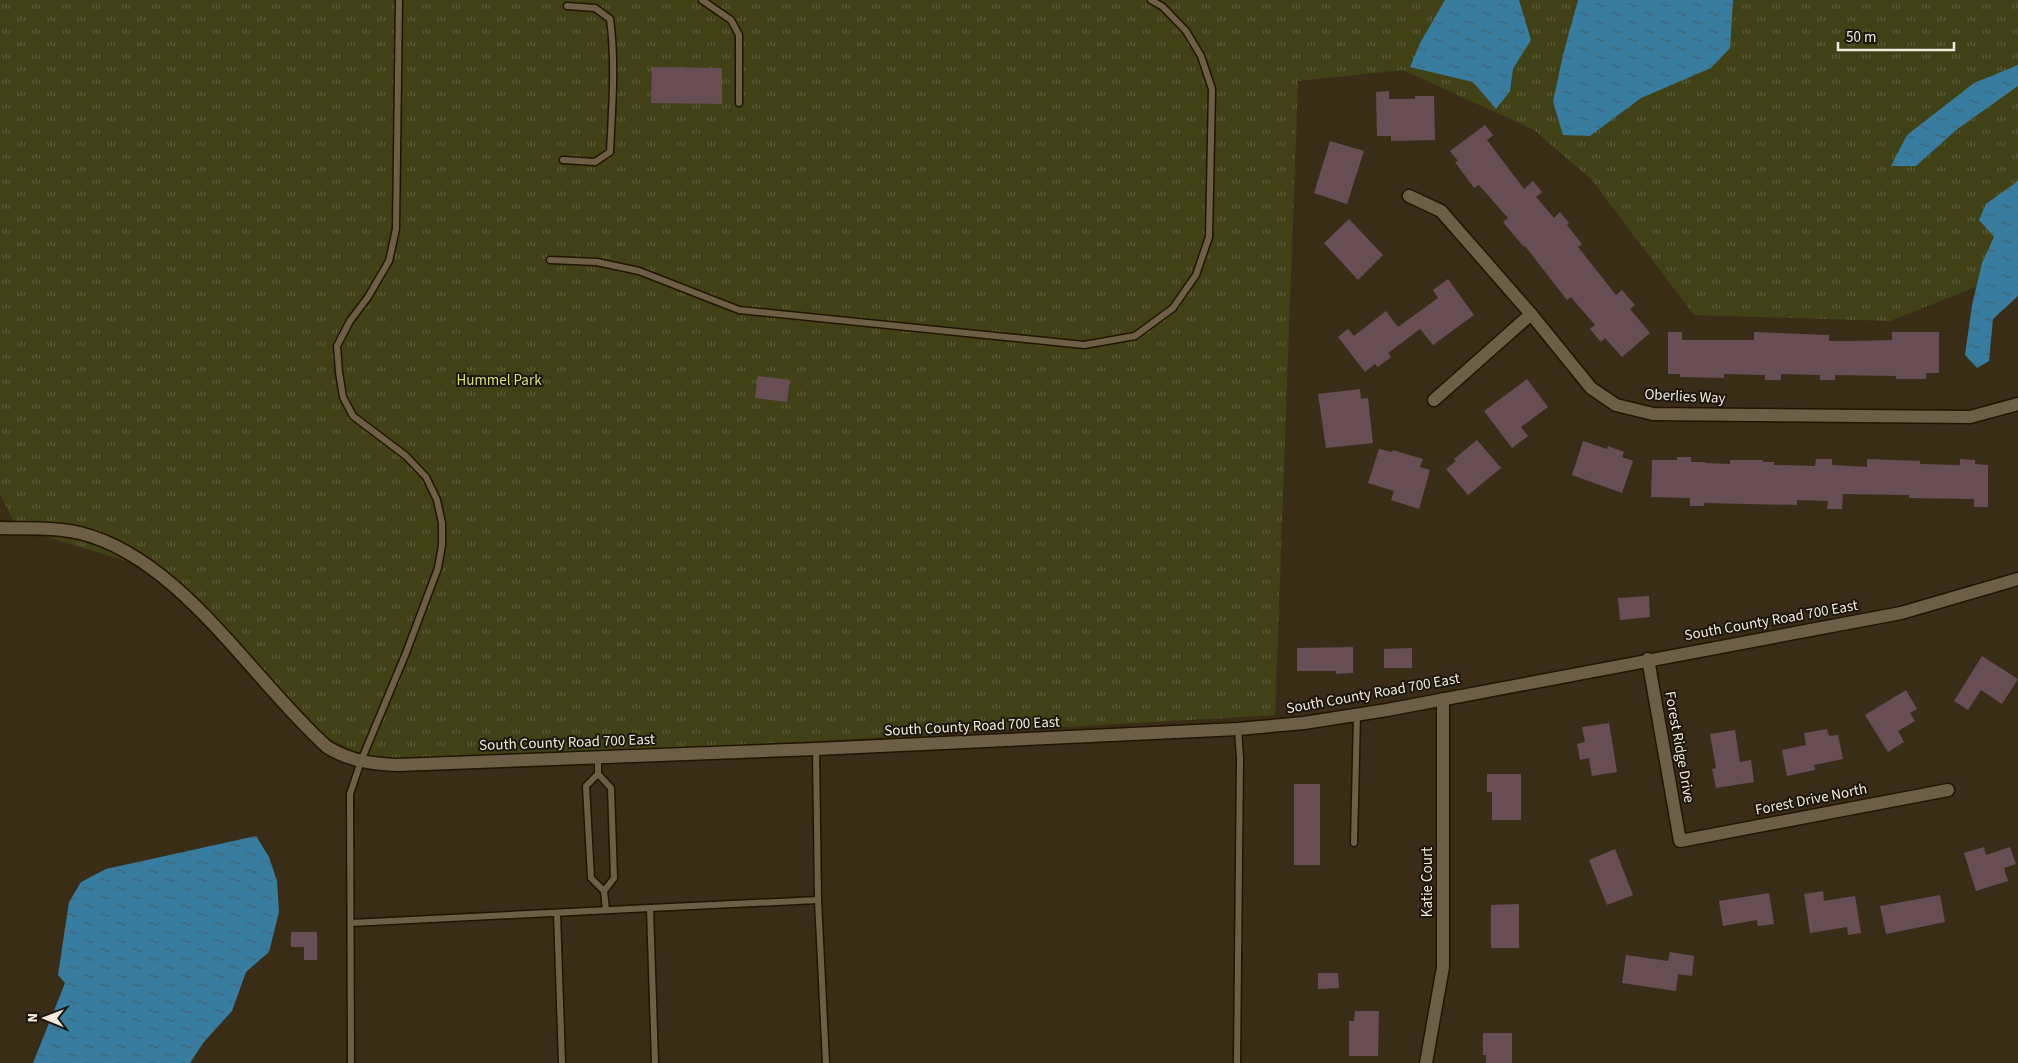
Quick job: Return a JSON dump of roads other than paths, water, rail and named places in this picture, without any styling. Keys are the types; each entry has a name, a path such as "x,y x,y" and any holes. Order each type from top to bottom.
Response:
{"street":[{"name":"Oberlies Way","path":"1409,196 1441,211 1531,314 1591,388 1616,405 1653,414 1970,417 2018,404"},
{"path":"1434,400 1531,314"},
{"name":"South County Road 700 East","path":"0,528 38,528 79,533 99,539 136,557 165,579 201,614 317,738 339,754 360,761 398,765 816,749 1238,729 1304,723 1357,715 1900,612 2018,579"},
{"name":"Forest Ridge Drive","path":"1648,659 1680,841"},
{"name":"Katie Court","path":"1426,1063 1443,967 1442,699"},
{"name":"Forest Drive North","path":"1680,841 1948,790"}],"lane":[{"path":"351,1063 350,794 360,761 406,653 438,568 442,545 442,523 438,500 426,477 406,456 353,416 343,397 339,372 337,346 350,321 368,297 389,261 396,229 399,0"},
{"path":"702,0 731,20 739,35 739,103"},
{"path":"550,260 597,262 639,271 739,310 1084,345 1135,336 1174,308 1196,275 1209,237 1212,89 1201,56 1186,31 1163,7 1151,0"},
{"path":"563,160 595,162 610,152 613,102 614,46 610,19 595,8 567,6"},
{"path":"1354,843 1357,715"},
{"path":"1237,1063 1240,758 1238,729"},
{"path":"816,749 818,900 826,1063"},
{"path":"598,757 598,774 611,788 614,878 604,891"},
{"path":"598,774 586,786 591,878 604,891 606,910"},
{"path":"351,924 818,900"},
{"path":"650,908 655,1063"},
{"path":"557,913 562,1063"}],"water":[{"path":"1445,0 1519,0 1531,40 1513,69 1510,91 1496,109 1473,82 1410,67 1420,43"},
{"path":"1578,0 1733,0 1730,48 1711,68 1641,98 1590,136 1563,135 1553,102"},
{"path":"2018,65 2018,86 1956,130 1916,166 1891,166 1907,135 1974,83"},
{"path":"2018,181 2018,296 1993,319 1989,361 1977,368 1965,355 1972,305 1982,263 1994,237 1979,220 1986,204"},
{"path":"256,836 269,857 277,881 279,912 269,952 246,972 232,1011 203,1043 190,1063 33,1063 65,983 58,975 69,902 81,882 106,869"}],"park label":[{"name":"Hummel Park","path":"499,380"}]}
